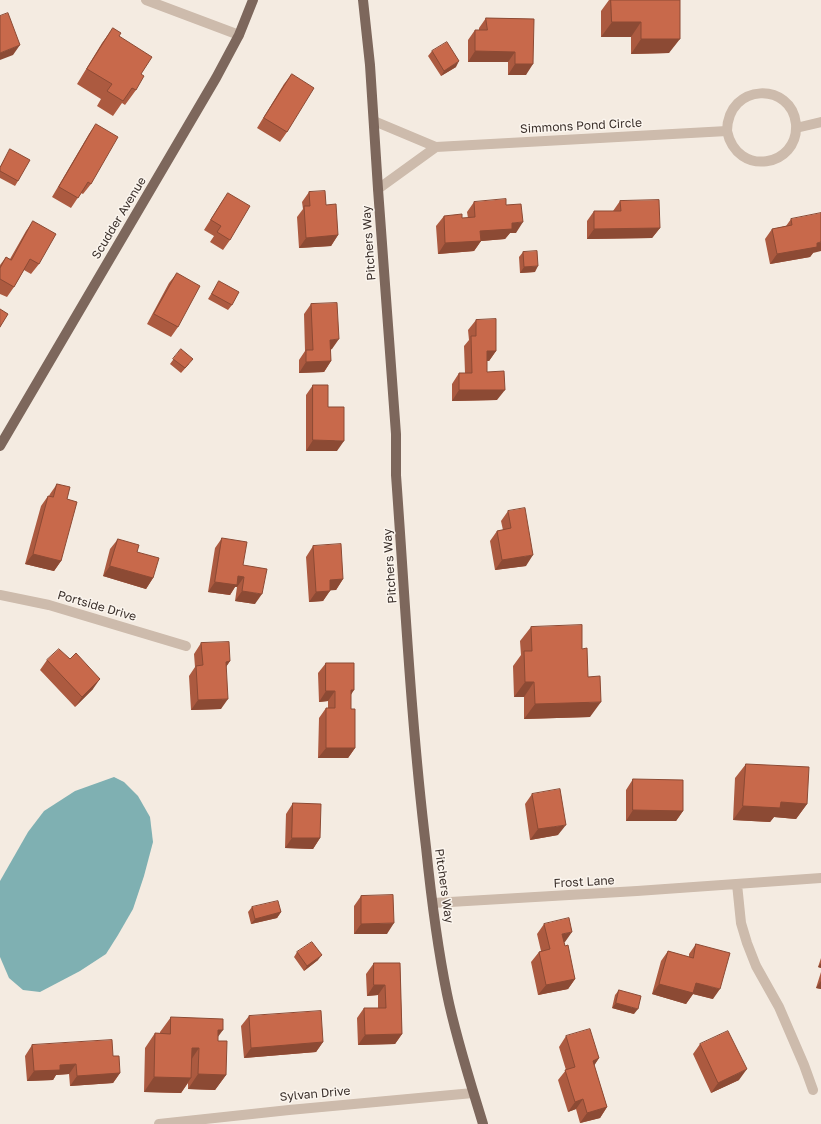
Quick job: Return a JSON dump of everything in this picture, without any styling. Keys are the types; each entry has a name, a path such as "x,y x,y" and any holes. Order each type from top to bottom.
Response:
{"main road":[{"name":"Scudder Avenue","path":"0,446 188,127 239,35 254,0"},
{"name":"Pitchers Way","path":"364,0 370,64 396,434 396,475 415,745 433,904 448,995 473,1093 483,1124"}],"street":[{"path":"146,0 239,35"},
{"path":"758,93 774,95 786,104 794,117 796,128 794,139 786,151 774,159 761,162 754,161 741,155 731,144 727,131 729,116 732,108 744,98 758,93"},
{"name":"Simmons Pond Circle","path":"374,121 436,147 727,131"},
{"path":"796,128 821,122"},
{"path":"378,189 436,147"},
{"name":"Portside Drive","path":"0,595 49,606 186,646"},
{"name":"Frost Lane","path":"433,904 821,878"},
{"path":"737,884 741,923 756,966 779,1007 804,1064 813,1090"},
{"name":"Sylvan Drive","path":"159,1124 473,1093"}],"water":[{"path":"114,777 124,782 138,796 150,817 153,842 133,909 106,954 80,971 40,992 23,990 9,978 0,957 0,881 28,832 44,811 75,791"}],"building":[{"path":"611,0 680,0 680,39 641,39 641,22 612,22"},
{"path":"8,13 20,45 0,53 0,16"},
{"path":"486,18 534,19 533,64 515,64 515,52 475,51 475,30 487,30"},
{"path":"113,28 121,33 119,36 152,57 141,74 144,76 136,90 132,88 123,101 107,91 112,84 87,69"},
{"path":"447,42 459,61 444,71 432,51"},
{"path":"292,74 314,88 287,132 264,118"},
{"path":"96,124 118,137 91,184 88,182 78,198 59,187"},
{"path":"10,149 30,160 18,181 0,171 0,168"},
{"path":"325,191 326,205 336,204 338,235 306,238 304,206 310,206 309,192"},
{"path":"228,193 250,206 230,240 217,232 221,226 211,220"},
{"path":"506,199 506,205 521,204 523,222 512,223 512,229 480,231 481,241 445,243 444,216 462,214 462,218 475,217 474,202"},
{"path":"659,200 660,228 594,229 594,211 621,211 620,201"},
{"path":"821,213 821,242 817,243 817,247 777,254 772,229 792,225 791,219"},
{"path":"33,221 56,234 39,264 30,259 14,287 0,279 0,268 6,257 11,260"},
{"path":"537,251 538,266 524,267 523,252"},
{"path":"177,273 200,286 178,327 154,314"},
{"path":"219,281 239,292 232,305 212,294"},
{"path":"337,303 339,339 330,340 331,361 306,362 306,350 313,350 311,304"},
{"path":"0,309 8,314 0,327"},
{"path":"496,319 496,351 487,351 487,372 504,371 505,390 459,390 459,373 472,373 471,336 476,336 476,320"},
{"path":"181,349 193,359 185,368 173,359"},
{"path":"313,385 328,385 328,407 344,407 344,441 313,440"},
{"path":"57,484 70,487 67,499 77,502 61,561 33,554 48,496 53,497"},
{"path":"525,508 533,555 502,560 497,531 511,528 508,511"},
{"path":"222,538 247,542 243,565 267,569 262,594 242,591 244,577 238,576 237,585 215,582"},
{"path":"118,539 139,545 137,552 159,558 153,578 110,566"},
{"path":"341,544 343,579 330,580 330,591 316,592 313,546"},
{"path":"582,625 582,649 587,648 588,677 600,676 601,702 535,704 534,682 525,682 524,651 532,651 531,627"},
{"path":"229,642 230,661 226,662 228,699 198,700 196,666 203,665 201,643"},
{"path":"59,649 70,659 76,653 100,679 82,697 47,660"},
{"path":"326,663 354,663 354,690 351,690 351,709 355,709 355,748 326,748 326,708 335,708 335,691 326,691"},
{"path":"746,764 809,767 807,804 781,802 780,808 743,806"},
{"path":"633,779 683,780 683,811 633,810"},
{"path":"560,789 566,825 538,829 532,794"},
{"path":"293,803 321,804 320,838 292,838"},
{"path":"393,895 394,923 361,924 361,896"},
{"path":"278,901 281,912 255,919 252,907"},
{"path":"569,918 572,932 562,934 565,946 568,945 575,979 546,985 539,952 550,949 544,924"},
{"path":"312,942 322,955 307,966 297,952"},
{"path":"696,944 730,953 720,989 696,983 693,993 659,984 668,951 693,958"},
{"path":"374,963 400,963 402,1034 365,1035 364,1008 386,1008 385,985 374,985"},
{"path":"619,990 641,996 638,1009 616,1003"},
{"path":"321,1011 323,1042 251,1048 249,1016"},
{"path":"171,1017 223,1019 223,1030 218,1030 218,1041 227,1041 226,1075 198,1074 199,1048 192,1048 191,1078 154,1077 155,1033 170,1034"},
{"path":"590,1029 599,1058 593,1061 607,1107 587,1113 583,1099 575,1102 565,1070 575,1067 566,1036"},
{"path":"728,1031 747,1069 718,1083 700,1044"},
{"path":"112,1040 113,1056 119,1056 120,1073 77,1076 76,1064 60,1065 60,1070 34,1071 32,1045"}]}
